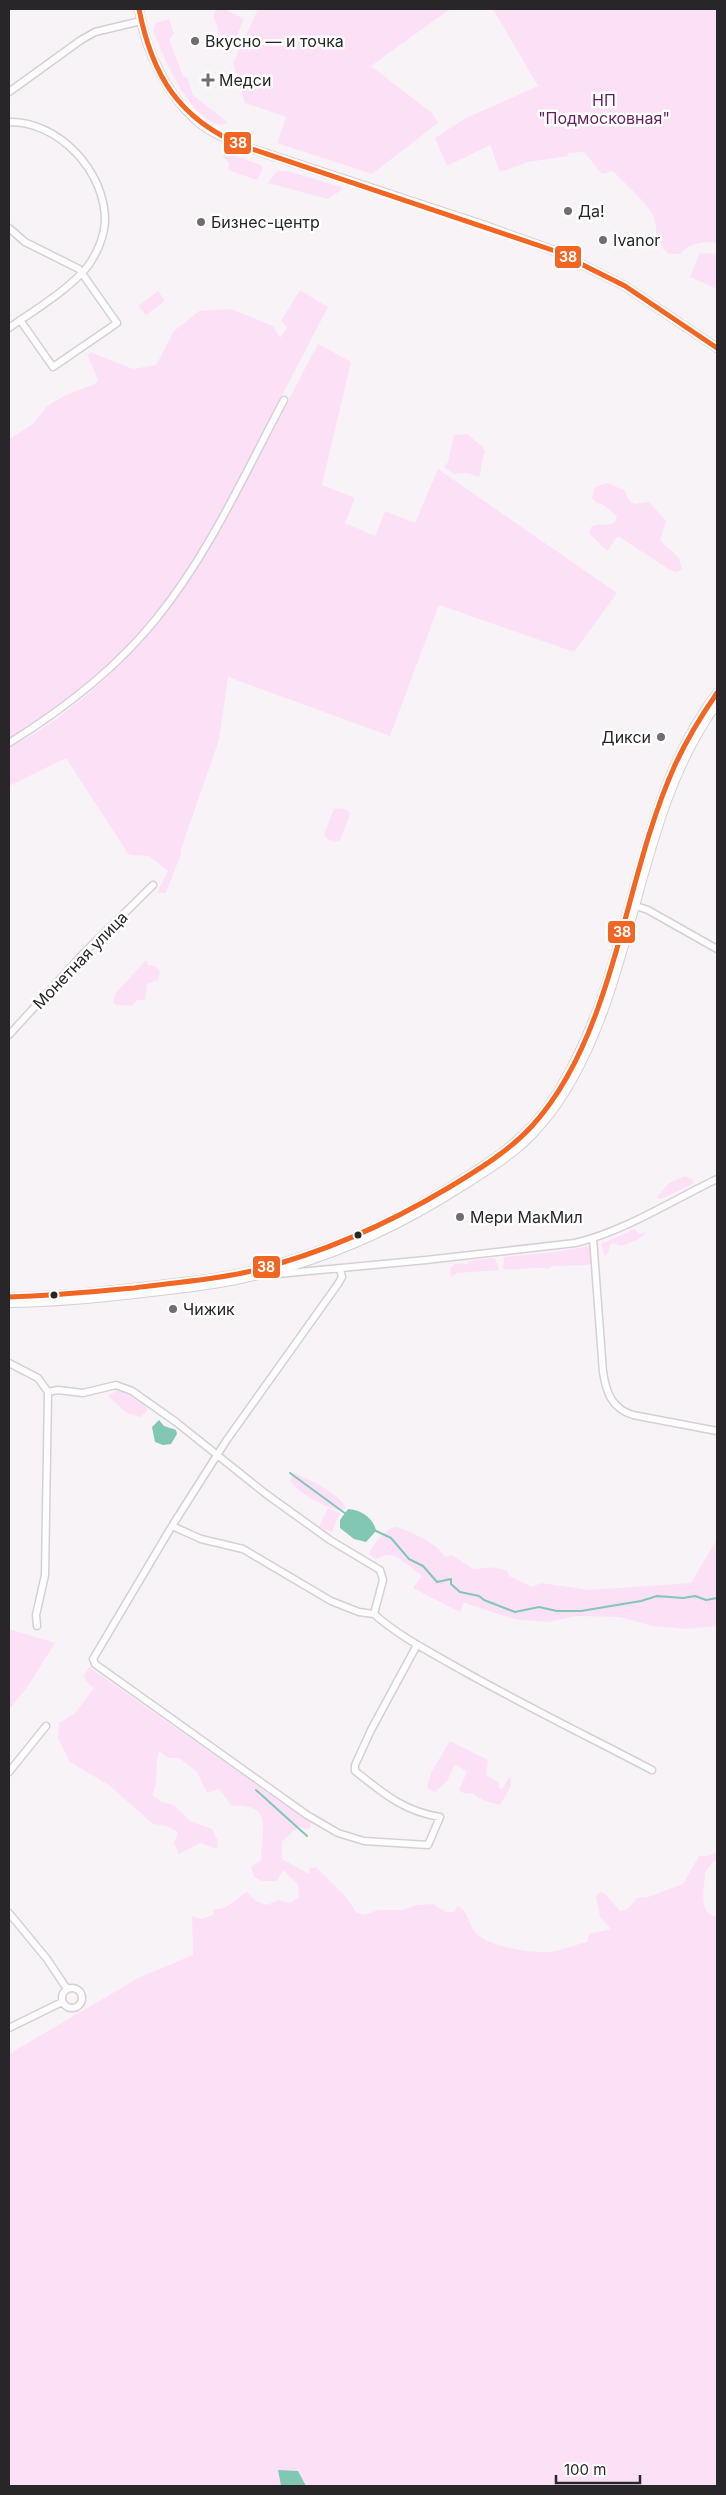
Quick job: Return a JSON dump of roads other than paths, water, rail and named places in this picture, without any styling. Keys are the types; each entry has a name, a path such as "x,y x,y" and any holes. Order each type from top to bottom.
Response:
{"main road":[{"path":"139,9 150,49 169,88 191,115 215,133 267,154 483,224 555,251 625,286 717,348"},
{"path":"9,1297 88,1294 200,1280 305,1258 368,1231 428,1201 504,1152 534,1123 545,1109 572,1064 597,1009 661,800 673,768 693,728 717,693"},
{"path":"9,1303 89,1299 202,1286 256,1276 370,1236 433,1205 507,1156 539,1128 563,1094 591,1040 616,975 667,802 679,770 699,731 717,704"}],"street":[{"path":"9,92 95,32 141,21"},
{"path":"9,122 33,125 50,132 74,149 94,178 105,221 102,239 83,274 9,328"},
{"path":"9,228 26,242 83,274 117,324 53,368 20,320"},
{"path":"9,743 70,703 134,644 157,618 216,528 284,400"},
{"name":"Монетная улица","path":"9,1035 82,955 153,885"},
{"path":"636,906 648,910 717,949"},
{"path":"256,1276 340,1269 552,1246 593,1238 637,1219 717,1178"},
{"path":"593,1238 603,1372 608,1393 614,1405 620,1410 633,1415 717,1431"},
{"path":"305,1258 312,1271"},
{"path":"340,1269 342,1277 338,1284 217,1454 172,1526 94,1654 95,1664 307,1816 338,1833 364,1841 428,1845 440,1817 420,1814 402,1806 355,1771 355,1765 371,1730 417,1645"},
{"path":"9,1363 38,1378 48,1392 45,1575 36,1615 37,1626"},
{"path":"48,1392 58,1390 84,1393 105,1387 124,1387 176,1422 266,1494 330,1540 380,1570 383,1580 374,1614"},
{"path":"172,1526 194,1536 242,1548 331,1601 352,1610 374,1614 417,1645 542,1715 652,1770"},
{"path":"9,1772 46,1726"},
{"path":"9,1913 47,1959 67,1989"},
{"path":"75,1988 80,1991 81,2002 72,2008 62,2002 62,1993 67,1989 75,1988"},
{"path":"9,2028 62,2002"}],"waterway":[{"path":"290,1473 346,1514"},
{"path":"374,1530 391,1538 409,1559 423,1566 437,1582 451,1579 451,1584 460,1592 479,1596 484,1600 515,1612 539,1607 557,1611 581,1611 641,1601 657,1596 683,1598 695,1596 706,1600 717,1598"},
{"path":"256,1790 307,1836"}],"place":[{"name":"Вкусно — и точка","path":"195,41"},
{"name":"Медси","path":"208,80"},
{"name":"Да!","path":"568,211"},
{"name":"Бизнес-центр","path":"201,222"},
{"name":"Ivanor","path":"603,240"},
{"name":"Дикси","path":"661,737"},
{"name":"Мери МакМил","path":"460,1217"},
{"name":"Чижик","path":"173,1309"}],"park label":[{"name":"НП \"Подмосковная\"","path":"604,109"}]}
